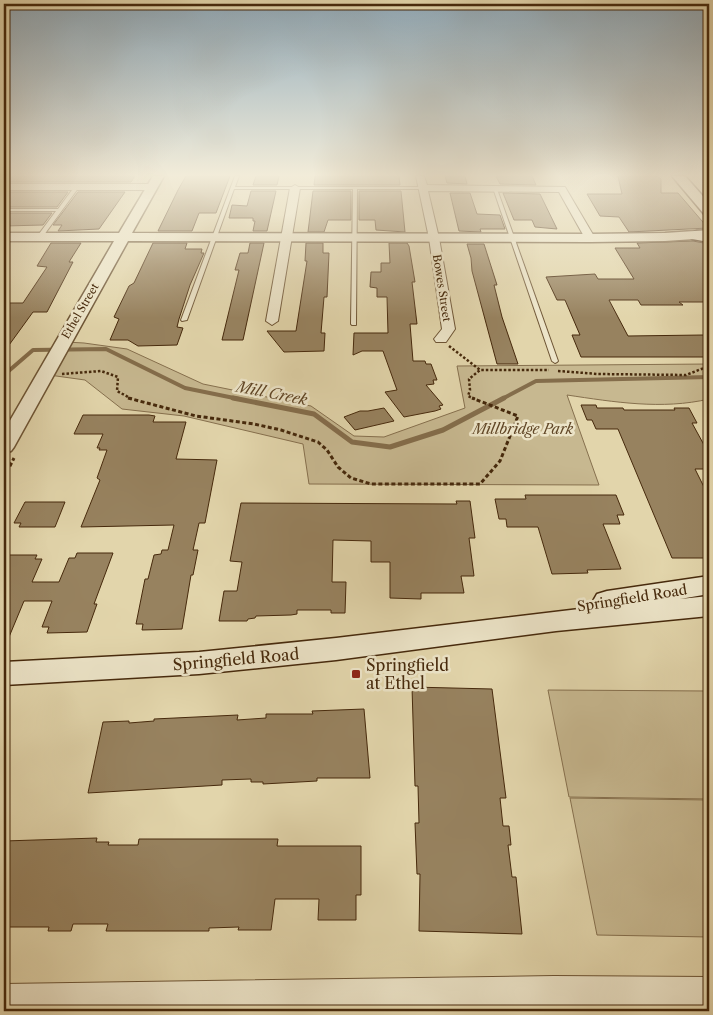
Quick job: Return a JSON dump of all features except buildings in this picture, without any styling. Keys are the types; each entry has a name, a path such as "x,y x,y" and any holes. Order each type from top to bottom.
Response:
{"main road":[{"name":"Springfield Road","path":"468,631 586,604 709,585"},
{"name":"Springfield Road","path":"4,674 199,663 336,649 468,631 709,606"}],"street":[{"name":"Ethel Street","path":"4,447 130,223"},
{"path":"272,321 288,223"},
{"name":"Bowes Street","path":"430,223 449,329 441,339"},
{"path":"582,223 590,238"},
{"path":"4,237 590,238 705,236"},
{"path":"4,1000 556,1001 709,992"}],"lane":[{"path":"39,238 49,223"},
{"path":"184,320 219,223"},
{"path":"354,324 355,223"},
{"path":"508,223 555,361"}],"path":[{"path":"441,339 480,370"},
{"path":"44,375 101,371 118,377 117,391 128,398 196,416 254,424 281,430 318,442 338,467 351,478 371,484 480,484 500,461 518,416 468,396 470,390 469,379 480,370 534,368 598,374 686,375 709,366"}],"green space":[{"name":"Millbridge Park","path":"66,342 127,349 203,384 311,406 354,436 384,437 465,408 457,366 709,364 709,399 674,404 638,404 567,395 599,485 309,484 303,444 184,416 122,409 85,380 49,375"},
{"path":"548,690 709,691 709,799 569,797"},
{"path":"570,798 709,800 709,937 597,935"}],"waterway":[{"name":"Mill Creek","path":"4,375 33,350 106,349 185,388 239,399"},
{"name":"Mill Creek","path":"502,399 536,381 709,377"},
{"name":"Mill Creek","path":"233,398 314,414 352,442 390,447 443,430 504,398"}],"place":[{"name":"Springfield at Ethel","path":"356,674"}]}
